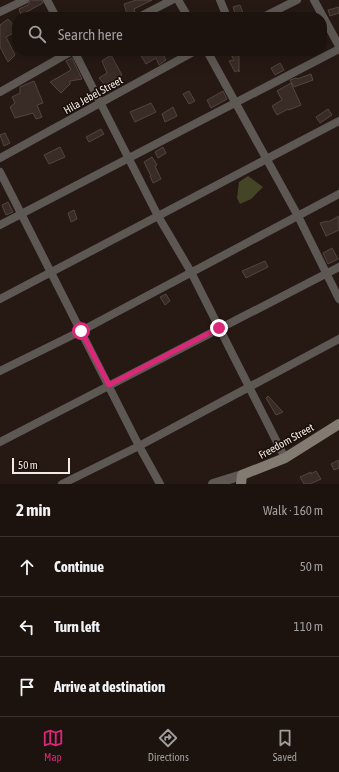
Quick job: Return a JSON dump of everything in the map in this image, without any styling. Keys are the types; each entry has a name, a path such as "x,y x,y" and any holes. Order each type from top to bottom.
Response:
{"main road":[{"name":"Freedom Street","path":"242,480 284,458 339,424"}],"street":[{"path":"0,12 25,0"},
{"path":"47,0 53,12"},
{"path":"149,12 172,0"},
{"path":"178,0 185,12"},
{"path":"220,0 225,12"},
{"path":"273,12 297,0"},
{"path":"314,0 321,12"},
{"path":"327,24 339,46"},
{"path":"327,55 339,49"},
{"path":"0,92 64,56"},
{"path":"76,56 102,103 158,216 191,272 284,458"},
{"name":"Hila Jebel Street","path":"0,158 186,56"},
{"path":"210,56 298,216 339,299"},
{"path":"0,225 325,56"},
{"path":"0,299 339,121"},
{"path":"0,172 139,446 160,484"},
{"path":"0,371 81,331 339,194"},
{"path":"0,442 339,267"},
{"path":"62,484 139,446 339,339"},
{"path":"213,484 242,480"}],"green space":[{"path":"248,176 263,187 251,199 240,204 237,198 239,182"}],"building":[{"path":"30,0 42,0 43,3 26,12 20,12 19,9 28,5"},
{"path":"136,0 152,0 134,9 135,12 126,12 124,4"},
{"path":"240,5 243,12 235,12 233,7"},
{"path":"339,7 339,13 330,16 328,10"},
{"path":"8,19 12,23 12,34 6,37 12,49 12,56 14,56 8,62 0,47 0,25"},
{"path":"112,56 122,75 105,85 99,78 107,73 102,61"},
{"path":"141,56 164,56 166,60 159,65 156,58 146,64"},
{"path":"232,56 239,56 239,70 235,72 229,61 234,60"},
{"path":"72,58 82,79 70,81 70,84 61,93 50,82 71,70 66,61"},
{"path":"280,63 284,70 275,75 271,68"},
{"path":"311,74 313,80 294,87 290,80 297,79"},
{"path":"34,81 43,103 37,105 42,117 36,119 33,113 15,118 10,107 15,103 12,97 20,93 20,87"},
{"path":"291,83 301,105 289,110 288,109 277,115 272,106 282,100 277,91"},
{"path":"189,91 195,101 189,104 183,94"},
{"path":"223,91 227,99 211,108 207,100"},
{"path":"151,103 156,112 135,122 130,112"},
{"path":"173,107 177,116 165,122 162,114"},
{"path":"328,109 332,115 320,123 316,117"},
{"path":"101,129 104,134 89,142 86,137"},
{"path":"5,133 10,143 4,146 0,135"},
{"path":"60,147 65,157 49,164 44,155"},
{"path":"163,147 166,153 158,158 155,152"},
{"path":"152,157 157,165 155,166 161,179 153,183 144,162"},
{"path":"8,202 13,212 6,215 2,205"},
{"path":"74,210 77,219 71,222 68,213"},
{"path":"339,216 339,230 326,236 320,223 328,222"},
{"path":"332,248 338,259 328,264 323,253"},
{"path":"265,261 268,267 246,278 242,271"},
{"path":"166,294 170,301 165,305 160,297"},
{"path":"268,396 283,412 276,415 266,398"},
{"path":"339,460 339,468 334,470 331,464"},
{"path":"316,471 321,479 310,484 304,484 300,477"}],"route":[{"path":"81,331 109,385 219,328"}]}
